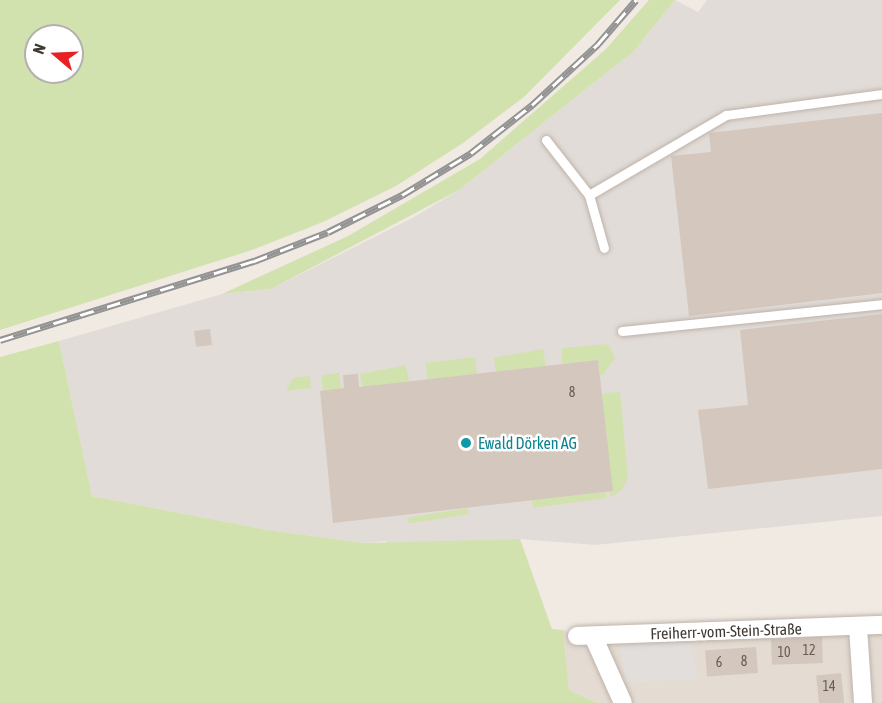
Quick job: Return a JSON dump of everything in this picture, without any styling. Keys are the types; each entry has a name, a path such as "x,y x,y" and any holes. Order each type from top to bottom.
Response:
{"street":[{"name":"Freiherr-vom-Stein-Straße","path":"623,703 585,636 882,625"},
{"path":"858,627 863,703"}],"lane":[{"path":"589,195 726,115 882,94"},
{"path":"546,140 589,195 604,248"},
{"path":"622,331 882,304"}],"shaded area":[{"path":"675,0 698,12 707,0 882,0 882,516 595,545 520,539 386,545 386,541 365,543 267,530 92,496 59,341 222,294 271,289 414,217 459,190 634,51"},
{"path":"882,625 882,703 597,703 569,690 563,630 577,636"},
{"path":"690,638 698,680 625,682 620,643"}],"green space":[{"path":"0,0 620,0 524,97 463,143 396,186 323,222 252,250 0,330"},
{"path":"649,0 675,0 634,51 459,190 271,289 222,294 348,236 480,159 605,50"},
{"path":"59,341 92,496 267,530 365,543 520,539 552,629 563,630 569,690 597,703 0,703 0,357"},
{"path":"608,344 615,358 603,375 600,375 598,360 562,364 562,348"},
{"path":"543,349 546,366 497,374 494,358"},
{"path":"475,357 477,374 427,380 425,363"},
{"path":"406,365 409,381 363,390 360,374"},
{"path":"339,373 341,389 323,391 321,375"},
{"path":"310,376 311,388 286,391 293,378"},
{"path":"620,391 628,478 622,490 610,498 602,394"},
{"path":"606,492 607,498 533,508 532,500"},
{"path":"468,508 469,514 409,523 408,518"}],"building":[{"path":"882,113 882,293 689,316 671,156 711,152 709,133"},
{"path":"882,314 882,469 708,489 698,410 748,405 740,330"},
{"path":"210,329 212,345 196,347 194,331"},
{"name":"Ewald Dörken AG","path":"598,360 613,491 333,523 320,391 344,388 343,375 358,374 359,387"},
{"path":"822,637 823,663 772,665 771,639"},
{"path":"756,647 758,673 707,676 705,651"},
{"path":"841,673 844,703 819,703 816,676"}],"railway":[{"path":"0,340 254,261 328,232 402,195 471,153 532,105 598,44 636,0"}],"place":[{"name":"Ewald Dörken AG","path":"466,443"}]}
